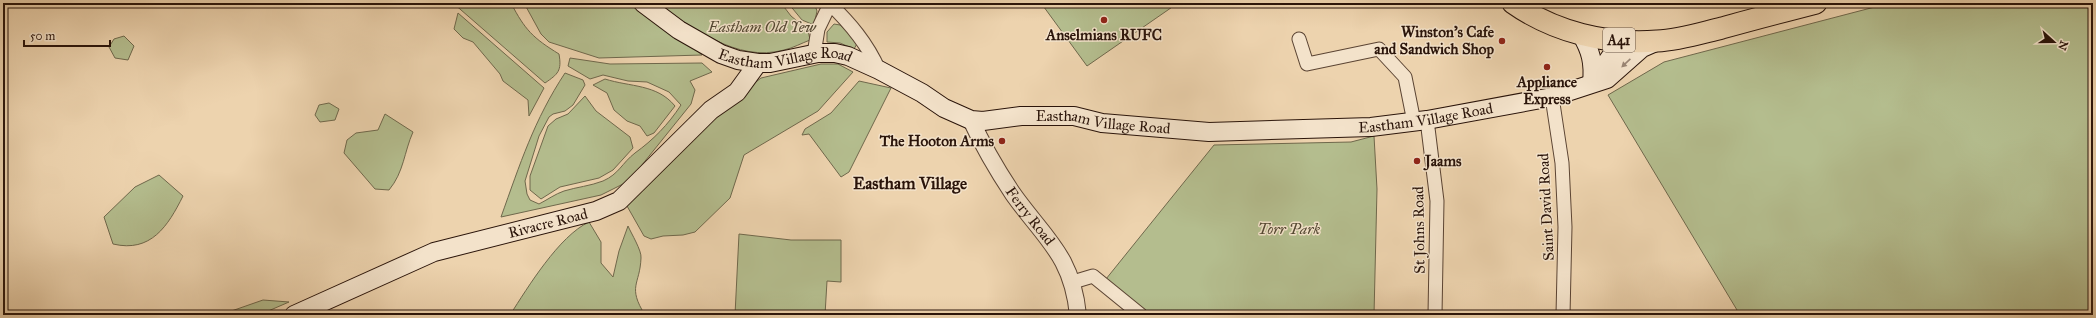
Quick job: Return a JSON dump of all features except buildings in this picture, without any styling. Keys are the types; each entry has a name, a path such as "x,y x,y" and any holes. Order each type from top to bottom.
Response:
{"highway":[{"name":"A41","path":"1513,3 1555,27 1581,34 1625,40 1658,41 1700,33 1815,3"}],"main road":[{"name":"Eastham Village Road","path":"644,3 679,30 721,54 738,60 758,63 770,63 814,54 835,53 848,56 879,70 922,93 944,108 971,120 983,121 1021,116 1074,116 1102,123 1209,132 1371,127 1421,121 1552,97 1607,79 1642,48 1658,41"},
{"path":"1581,34 1590,48 1593,60 1592,83"},
{"path":"1592,83 1625,40"},
{"name":"Rivacre Road","path":"294,315 434,252 596,211 619,201 711,110 737,92 758,63"}],"street":[{"path":"814,54 818,29 829,3 847,20 870,50 879,70"},
{"name":"St Johns Road","path":"1299,39 1307,64 1379,49 1405,77 1421,121 1436,201 1435,315"},
{"name":"Saint David Road","path":"1552,97 1562,163 1565,227 1563,315"},
{"name":"Ferry Road","path":"971,120 984,147 1013,194 1056,248 1073,282 1078,315"},
{"path":"1073,282 1093,276 1141,315"}],"green space":[{"path":"453,3 511,3 530,33 559,54 560,64 558,72 545,83"},
{"path":"524,3 628,3 680,36 702,55 599,58 549,42 541,34"},
{"name":"Eastham Old Yew","path":"655,3 781,3 791,16 808,30 810,40 784,50 766,53 749,52 732,47 700,32"},
{"path":"788,3 814,3 817,11 814,25 802,20"},
{"name":"Anselmians RUFC","path":"1041,3 1178,3 1087,66"},
{"path":"1890,3 2093,3 2093,315 1740,315 1608,95 1664,62"},
{"path":"458,13 544,88 529,116 528,100 503,81 500,74 473,42 463,38 454,29"},
{"path":"834,24 840,25 858,42 854,49 840,43 827,42 827,32"},
{"path":"124,36 134,46 128,60 115,58 109,47 114,39"},
{"path":"570,58 610,64 702,63 712,72 690,81 695,90 691,104 629,181 601,195 501,217 521,161 536,125 565,73 583,80 585,85 573,105 565,111 553,114 549,117 539,136 525,181 527,194 530,200 539,204 561,192 598,183 613,175 660,132 681,105 669,92 647,82 628,81 603,75 590,79 568,66"},
{"path":"821,64 838,64 853,72 818,111 744,155 730,198 695,232 651,239 644,236 627,206 700,125 761,78"},
{"path":"605,79 652,90 668,99 675,106 654,133 647,136 640,126 627,121 614,110 607,93 593,85"},
{"path":"859,81 891,88 849,172 841,177 809,134 802,135 805,129 831,113"},
{"path":"585,96 596,111 630,137 633,148 613,170 599,178 560,187 541,199 530,190 530,176 548,126 556,119 568,114"},
{"path":"329,103 339,109 335,120 320,122 315,115 319,105"},
{"path":"385,114 413,132 401,169 389,190 375,189 344,153 347,140 356,133 378,130"},
{"name":"Torr Park","path":"1374,136 1377,189 1374,315 1146,315 1106,279 1214,145 1351,142"},
{"path":"159,175 183,196 171,217 157,235 148,241 138,245 126,246 113,244 104,217 135,187"},
{"path":"589,222 601,242 601,263 613,277 619,251 628,226 641,255 636,291 637,298 645,315 510,315 535,277 556,250 567,238"},
{"path":"739,234 791,240 841,240 841,282 827,281 825,315 735,315"},
{"path":"263,300 289,302 259,315 220,315"}],"place":[{"name":"Anselmians RUFC","path":"1104,20"},
{"name":"Winston's Cafe and Sandwich Shop","path":"1502,41"},
{"name":"Appliance Express","path":"1547,67"},
{"name":"The Hooton Arms","path":"1002,141"},
{"name":"Jaams","path":"1417,161"}],"district":[{"name":"Eastham Village","path":"910,183"}]}
